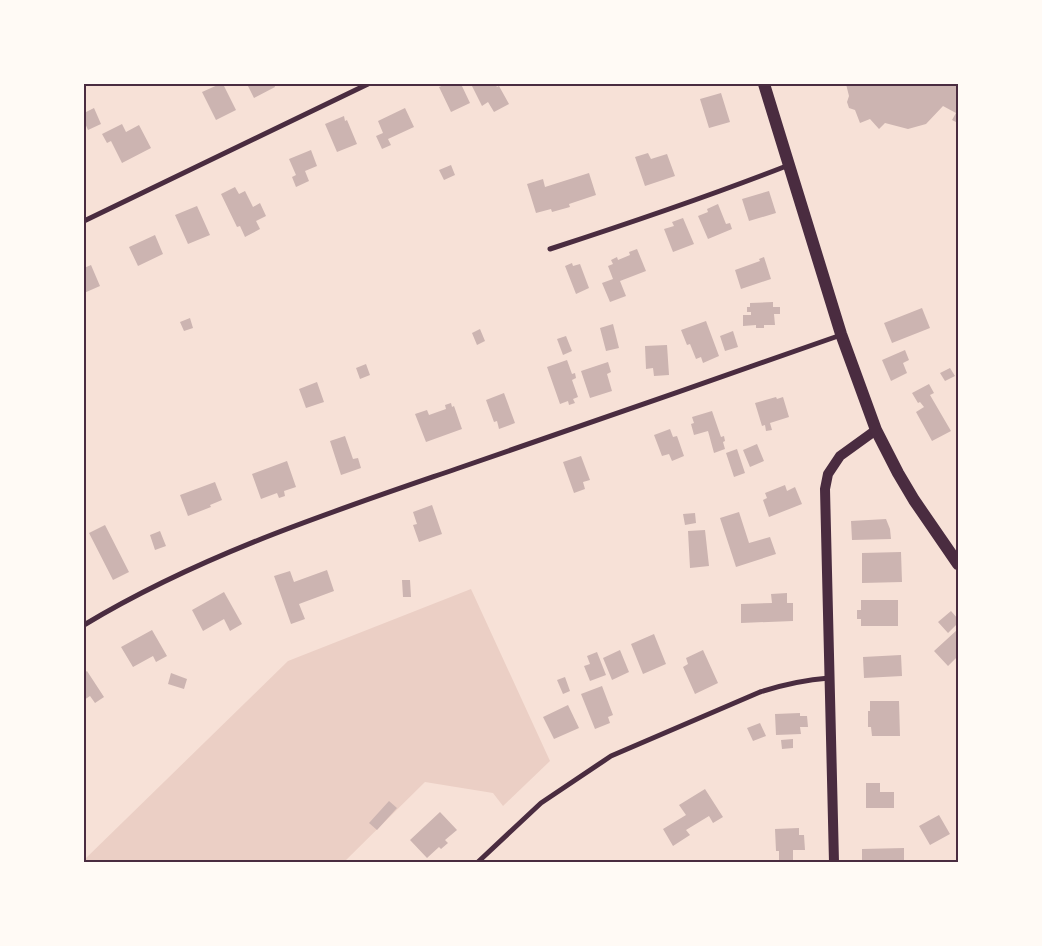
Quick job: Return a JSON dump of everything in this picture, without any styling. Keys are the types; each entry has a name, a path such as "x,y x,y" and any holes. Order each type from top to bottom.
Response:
{"main road":[{"path":"764,84 841,334 876,430 914,500 958,564"},
{"path":"834,862 825,489 828,474 840,456 876,430"}],"street":[{"path":"84,221 368,84"},
{"path":"550,249 681,206 789,165"},
{"path":"84,625 171,578 231,551 316,517 841,334"},
{"path":"478,862 541,803 611,756 760,692 802,681 829,678"}],"shaded area":[{"path":"471,589 550,761 503,806 493,793 425,782 344,862 84,862 288,661"}],"building":[{"path":"223,84 236,110 216,120 202,92"},
{"path":"247,84 274,84 275,87 254,98"},
{"path":"446,84 461,84 470,103 451,112 439,87"},
{"path":"471,84 495,84 497,87 499,86 509,104 494,112 488,102 482,106"},
{"path":"846,84 958,84 958,123 952,120 956,113 943,106 926,124 908,129 885,123 879,129 870,119 860,123 855,110 849,108"},
{"path":"721,93 730,122 709,128 700,99"},
{"path":"94,108 101,124 88,130 84,121 84,113"},
{"path":"405,108 414,127 388,139 391,145 382,149 376,136 383,133 378,121"},
{"path":"344,116 357,144 337,152 325,124"},
{"path":"122,124 126,132 139,125 151,148 122,163 111,141 107,143 102,134"},
{"path":"311,150 317,166 305,171 309,181 296,187 292,177 296,175 289,159"},
{"path":"648,153 651,159 667,154 675,176 645,186 635,157"},
{"path":"451,165 455,175 444,180 439,170"},
{"path":"589,173 596,195 569,204 570,207 552,212 551,209 536,213 527,184 543,179 545,187"},
{"path":"235,187 239,194 245,191 253,207 260,203 266,216 256,221 260,229 245,237 240,226 237,227 221,194"},
{"path":"769,191 776,213 749,221 742,199"},
{"path":"718,204 726,224 730,223 732,229 708,239 698,216 708,212 707,209"},
{"path":"197,206 210,235 188,244 175,215"},
{"path":"683,218 694,244 673,252 664,229 674,226 672,222"},
{"path":"155,235 163,254 138,266 129,247"},
{"path":"637,249 646,271 620,281 626,296 610,302 602,283 613,279 608,266 613,264 611,260 617,257 618,260 630,255 629,252"},
{"path":"764,257 771,279 741,289 735,270 760,261 759,259"},
{"path":"572,263 573,266 580,264 589,288 576,294 565,266"},
{"path":"91,265 100,286 84,293 84,268"},
{"path":"773,302 773,307 780,307 780,314 774,314 775,325 764,325 764,328 756,328 756,325 743,326 743,315 751,315 751,312 747,312 747,307 750,307 750,303"},
{"path":"922,308 930,328 892,343 884,323"},
{"path":"190,318 193,328 184,331 180,322"},
{"path":"706,321 719,356 703,363 701,357 696,359 690,344 687,345 681,330"},
{"path":"613,324 619,348 606,351 600,328"},
{"path":"480,329 485,341 477,345 472,333"},
{"path":"733,331 738,347 725,351 720,336"},
{"path":"566,336 572,351 563,355 557,339"},
{"path":"667,345 669,375 654,376 653,368 646,369 645,346"},
{"path":"905,350 909,360 903,363 907,373 891,381 882,360"},
{"path":"567,360 572,374 575,373 576,378 572,380 578,397 573,399 575,403 569,405 568,401 560,404 547,367"},
{"path":"608,362 611,372 607,374 612,391 590,398 581,371"},
{"path":"366,364 370,375 360,379 356,368"},
{"path":"950,368 955,376 945,381 940,373"},
{"path":"317,382 324,402 306,408 299,389"},
{"path":"929,384 934,393 930,395 951,431 932,441 916,412 924,407 920,402 918,403 912,393"},
{"path":"504,393 515,423 499,429 497,421 494,422 486,400"},
{"path":"776,397 777,399 783,397 789,417 770,423 772,430 766,431 765,425 762,426 755,403"},
{"path":"451,403 452,407 454,406 462,429 426,442 415,414 427,410 429,415 446,409 445,405"},
{"path":"712,411 721,437 724,436 725,441 723,442 725,449 714,453 708,431 694,435 691,424 694,423 692,417"},
{"path":"670,429 673,437 677,436 684,456 672,461 669,454 662,456 654,435"},
{"path":"345,436 353,459 358,458 361,468 341,475 330,441"},
{"path":"757,444 764,461 750,467 743,450"},
{"path":"737,449 745,473 734,477 726,453"},
{"path":"581,456 590,480 583,482 585,489 574,493 563,462"},
{"path":"287,461 296,487 284,491 285,496 279,498 277,493 261,499 252,474"},
{"path":"215,482 222,500 210,505 211,507 188,516 180,495"},
{"path":"785,485 787,491 795,487 802,504 769,517 763,500 767,498 765,493"},
{"path":"432,505 442,534 419,542 413,525 417,524 413,512"},
{"path":"739,512 749,543 770,537 776,554 736,567 720,518"},
{"path":"695,513 696,523 685,525 683,514"},
{"path":"886,519 891,539 852,540 851,521"},
{"path":"105,525 129,572 113,580 89,533"},
{"path":"705,530 709,566 690,568 688,531"},
{"path":"160,531 166,546 155,550 150,535"},
{"path":"901,552 902,582 862,583 862,553"},
{"path":"327,570 334,591 299,604 305,619 291,624 274,576 290,571 294,582"},
{"path":"402,580 410,580 411,597 403,597"},
{"path":"224,592 242,624 230,631 224,619 203,631 192,610"},
{"path":"787,593 787,603 793,603 793,621 741,623 741,604 772,603 771,594"},
{"path":"861,600 898,600 898,626 861,626 861,619 857,619 857,610 861,610"},
{"path":"951,611 958,619 958,623 948,633 938,622"},
{"path":"152,630 167,656 156,662 153,656 133,667 121,647"},
{"path":"957,630 958,656 948,666 934,651"},
{"path":"654,634 666,664 643,674 631,644"},
{"path":"620,650 629,672 612,680 603,658"},
{"path":"703,650 718,683 695,694 683,667 688,664 686,658"},
{"path":"597,652 606,675 590,681 584,666 590,664 587,656"},
{"path":"901,655 902,676 864,678 863,657"},
{"path":"87,671 104,697 95,703 90,696 84,700 84,673"},
{"path":"171,673 187,679 184,689 168,684"},
{"path":"565,677 570,691 563,694 557,680"},
{"path":"602,686 613,715 608,717 610,723 595,729 581,694"},
{"path":"870,701 899,701 900,736 872,736 871,727 868,727"},
{"path":"568,705 579,728 554,739 543,717"},
{"path":"800,713 800,716 807,716 808,727 800,727 801,734 776,735 775,714"},
{"path":"760,723 766,736 753,741 747,728"},
{"path":"793,739 793,748 782,749 781,740"},
{"path":"866,783 880,783 880,792 894,792 894,808 866,808"},
{"path":"705,789 723,817 713,823 709,816 686,830 690,835 673,846 663,829 686,815 679,805"},
{"path":"389,801 397,808 377,830 369,823"},
{"path":"440,812 457,830 445,840 448,843 441,849 439,847 427,858 410,840"},
{"path":"939,815 950,834 930,845 919,826"},
{"path":"799,828 799,835 804,835 805,850 793,850 793,861 779,862 779,851 776,851 775,829"},
{"path":"904,848 904,862 862,862 862,849"}]}
